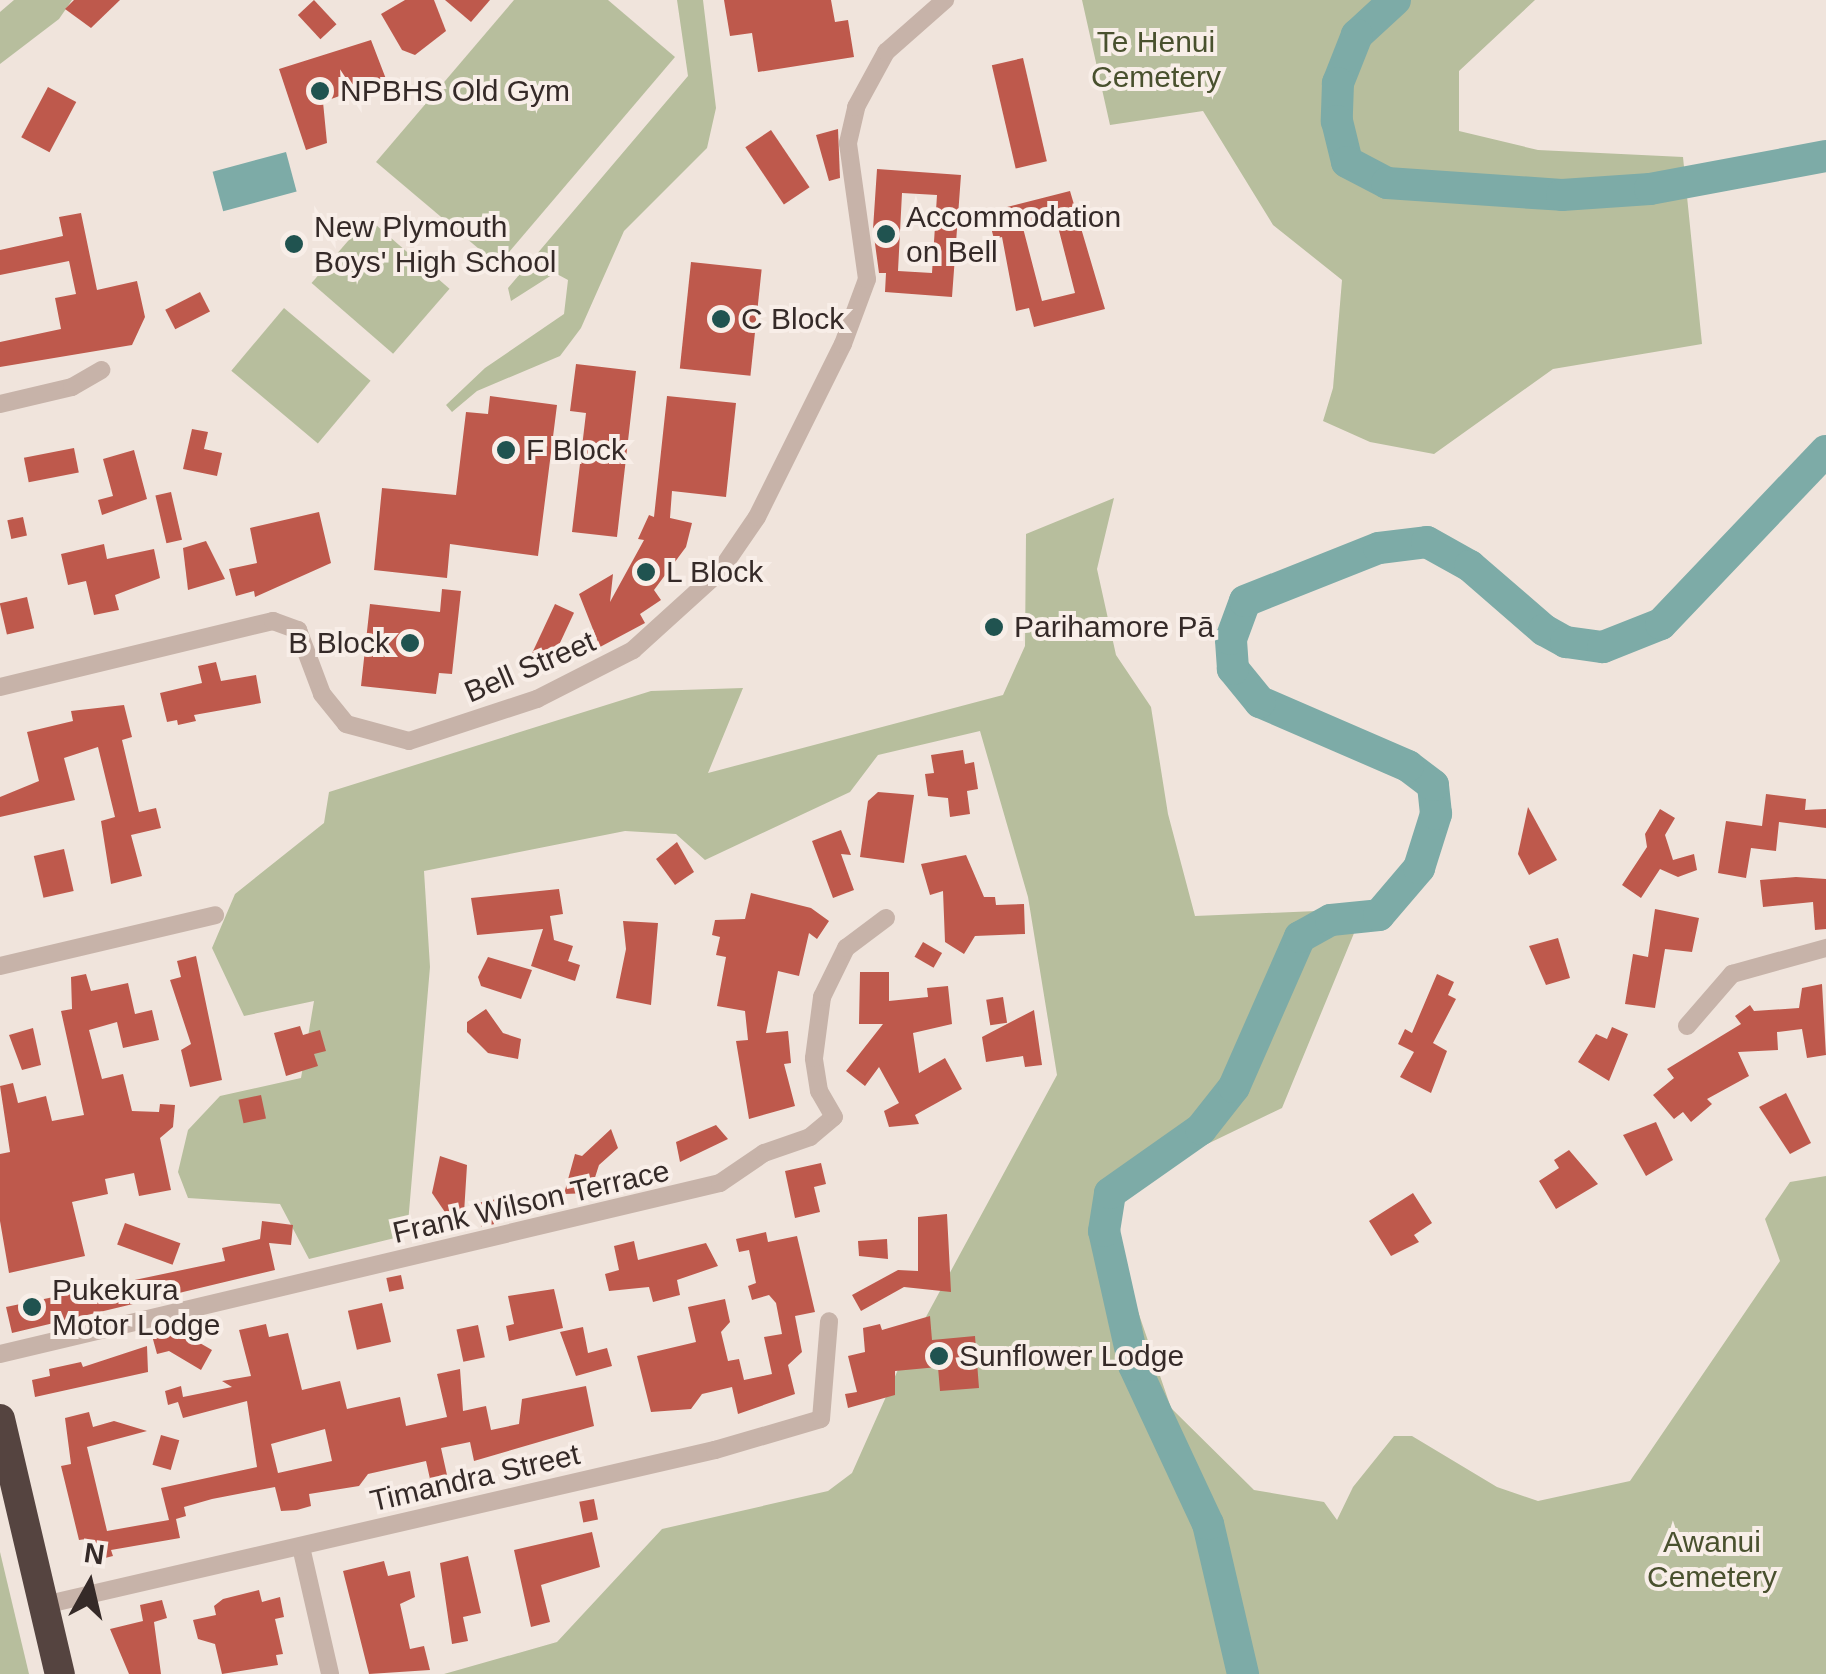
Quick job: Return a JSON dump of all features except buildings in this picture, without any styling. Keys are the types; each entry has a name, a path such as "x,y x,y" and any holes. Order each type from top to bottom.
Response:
{"highway":[{"path":"0,1419 60,1674"}],"street":[{"name":"Bell Street","path":"0,687 273,621 298,630 322,694 346,724 409,740 537,699 634,650 720,570 758,517 842,344 866,278 848,143 856,107 886,52 945,0"},
{"path":"0,404 72,387 101,370"},
{"path":"0,966 215,915"},
{"name":"Frank Wilson Terrace","path":"0,1354 720,1183 764,1154 810,1137 834,1117 820,1091 814,1058 822,996 846,948 886,918"},
{"path":"1688,1026 1732,974 1826,948"},
{"name":"Timandra Street","path":"44,1606 301,1547 822,1418 829,1320"},
{"path":"301,1547 330,1674"}],"green space":[{"path":"14,0 72,0 59,19 0,64 0,12"},
{"path":"514,0 608,0 675,57 498,265 376,162"},
{"path":"677,0 703,0 716,108 707,148 624,231 581,328 560,356 477,391 452,412 446,405 485,368 564,314 568,280 555,273 511,301 508,288 688,76"},
{"name":"Te Henui Cemetery","path":"1082,0 1535,0 1459,71 1459,131 1538,150 1683,157 1702,344 1553,369 1434,454 1370,442 1323,421 1333,388 1342,280 1273,225 1203,111 1110,125"},
{"path":"368,218 450,289 393,354 312,283"},
{"path":"284,308 371,381 318,443 231,371"},
{"name":"Awanui Cemetery","path":"1114,498 1097,569 1116,655 1151,707 1168,814 1195,916 1364,909 1282,1108 1141,1176 1121,1201 1119,1256 1171,1408 1254,1490 1324,1502 1337,1520 1353,1487 1394,1436 1412,1436 1497,1487 1538,1501 1630,1481 1780,1261 1765,1219 1790,1182 1826,1176 1826,1674 444,1674 557,1642 662,1529 828,1491 852,1473 901,1363 1057,1075 1028,897 980,731 878,755 850,792 705,860 676,834 625,831 424,871 430,967 407,1235 309,1259 280,1204 188,1198 178,1172 188,1130 220,1096 301,1078 314,1001 244,1016 212,948 235,894 324,823 329,792 651,691 743,688 708,773 1003,695 1025,646 1026,534"},
{"path":"0,1552 29,1674 0,1674"}],"water":[{"path":"286,152 297,192 223,211 213,172"}],"waterway":[{"path":"1395,0 1357,35 1338,83 1337,121 1347,162 1387,183 1562,195 1650,189 1826,156"},
{"path":"1243,1674 1208,1524 1134,1365 1104,1231 1110,1193 1201,1129 1234,1087 1300,937 1331,920 1379,915 1419,868 1436,814 1433,785 1408,766 1260,702 1233,669 1231,639 1245,601 1379,548 1427,542 1470,566 1544,630 1566,642 1603,647 1661,624 1826,451"}],"place":[{"name":"NPBHS Old Gym","path":"320,91"},
{"name":"Accommodation on Bell","path":"886,234"},
{"name":"New Plymouth Boys' High School","path":"294,244"},
{"name":"C Block","path":"721,319"},
{"name":"F Block","path":"506,450"},
{"name":"L Block","path":"646,572"},
{"name":"Parihamore Pā","path":"994,627"},
{"name":"B Block","path":"410,643"},
{"name":"Pukekura Motor Lodge","path":"32,1307"},
{"name":"Sunflower Lodge","path":"939,1356"}]}
